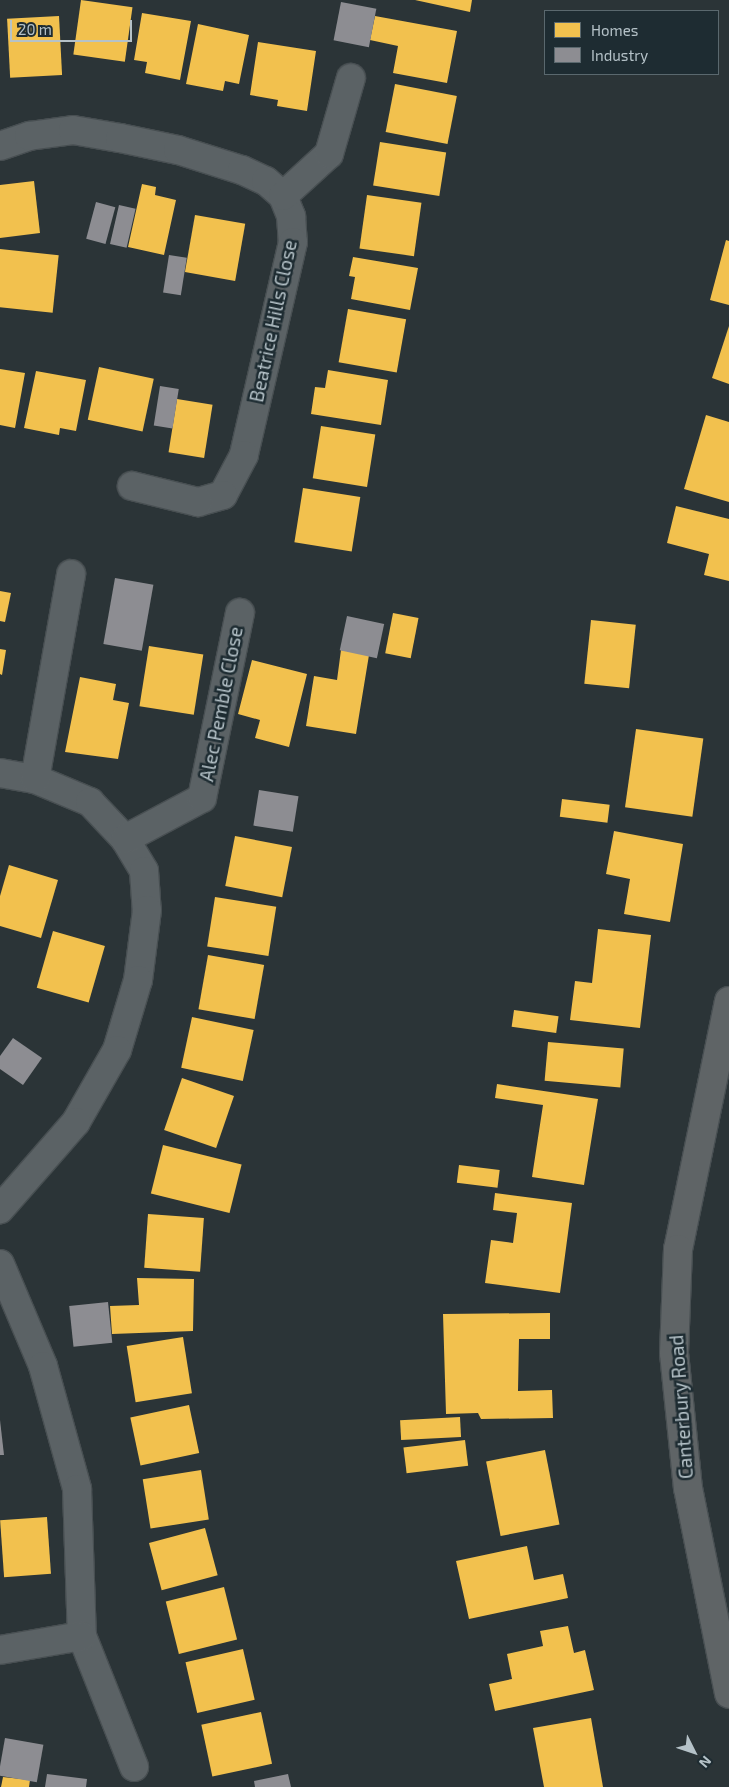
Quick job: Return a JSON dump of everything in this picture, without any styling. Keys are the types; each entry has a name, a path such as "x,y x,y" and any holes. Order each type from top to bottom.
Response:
{"highway":[{"name":"Canterbury Road","path":"729,1000 678,1249 674,1353 688,1488 729,1694"}],"street":[{"path":"0,146 29,136 73,130 120,138 178,150 242,170 266,181 283,196 329,154 350,78"},
{"name":"Beatrice Hills Close","path":"132,486 198,502 223,495 244,455 292,242 291,216 283,196"},
{"path":"35,780 71,574"},
{"name":"Alec Pemble Close","path":"125,838 202,798 240,613"},
{"path":"0,773 35,780 90,802 125,838 144,871 147,910 138,980 117,1050 76,1122 0,1209"},
{"path":"0,1264 43,1366 77,1489 82,1636 134,1767"},
{"path":"0,1650 82,1636"}],"building: Homes":[{"path":"81,0 132,7 125,62 73,54"},
{"path":"415,0 472,0 470,12"},
{"path":"142,13 191,21 180,80 145,73 147,62 134,60"},
{"path":"59,16 62,75 10,78 7,19"},
{"path":"375,16 457,31 447,83 393,73 398,46 370,40"},
{"path":"198,24 249,35 239,84 225,81 223,91 186,84"},
{"path":"258,42 316,51 307,111 277,106 278,100 250,95"},
{"path":"395,84 457,96 447,144 386,132"},
{"path":"380,142 446,152 439,196 373,185"},
{"path":"34,181 40,233 0,238 0,185"},
{"path":"142,184 156,187 155,195 176,200 164,255 128,247"},
{"path":"367,195 421,203 414,256 359,248"},
{"path":"195,215 245,224 235,281 185,272"},
{"path":"726,240 729,241 729,305 710,300"},
{"path":"0,249 59,255 53,313 0,307"},
{"path":"353,257 418,268 410,310 351,299 355,277 349,276"},
{"path":"348,309 406,319 397,372 339,362"},
{"path":"729,326 729,384 712,378"},
{"path":"99,367 154,379 143,431 88,420"},
{"path":"0,369 25,373 15,428 0,425"},
{"path":"328,370 388,380 381,425 311,414 315,387 325,388"},
{"path":"36,371 86,380 76,431 60,428 59,435 24,428"},
{"path":"177,399 213,405 204,458 169,452"},
{"path":"706,415 729,422 729,502 684,489"},
{"path":"321,426 375,435 367,487 313,478"},
{"path":"303,488 360,497 352,551 294,542"},
{"path":"676,506 729,519 729,581 704,575 709,554 667,543"},
{"path":"0,591 11,593 5,622 0,621"},
{"path":"393,613 419,618 411,658 385,653"},
{"path":"591,620 636,625 629,688 584,684"},
{"path":"149,646 203,655 194,715 139,706"},
{"path":"0,649 6,650 2,675 0,674"},
{"path":"341,650 369,655 356,734 306,726 314,676 337,680"},
{"path":"252,660 307,674 289,747 255,738 260,720 238,714"},
{"path":"80,677 116,684 113,700 129,703 118,759 65,752"},
{"path":"636,729 703,738 692,817 625,807"},
{"path":"562,799 610,805 607,823 560,817"},
{"path":"614,831 683,844 670,922 624,914 630,879 606,874"},
{"path":"235,836 292,847 282,897 225,886"},
{"path":"9,865 58,880 41,938 0,926 0,896"},
{"path":"215,897 276,907 268,956 207,946"},
{"path":"598,929 651,935 640,1028 570,1020 575,981 592,983"},
{"path":"53,931 105,946 89,1003 37,988"},
{"path":"208,955 264,965 255,1019 198,1009"},
{"path":"514,1010 559,1016 556,1033 512,1027"},
{"path":"192,1017 254,1030 243,1081 181,1068"},
{"path":"548,1042 624,1049 620,1087 545,1081"},
{"path":"182,1078 234,1096 216,1148 164,1130"},
{"path":"497,1084 598,1099 584,1185 532,1177 543,1105 495,1098"},
{"path":"163,1145 242,1165 229,1213 151,1194"},
{"path":"459,1165 500,1170 498,1188 457,1183"},
{"path":"495,1193 572,1203 560,1293 485,1283 491,1240 513,1243 517,1213 493,1210"},
{"path":"148,1214 204,1218 200,1272 144,1268"},
{"path":"137,1278 194,1279 193,1331 112,1334 110,1306 139,1305"},
{"path":"550,1313 550,1339 519,1339 518,1391 552,1390 553,1418 481,1419 478,1413 446,1414 443,1314"},
{"path":"183,1337 192,1393 136,1402 127,1346"},
{"path":"189,1405 199,1453 140,1465 130,1417"},
{"path":"460,1417 461,1437 401,1440 400,1420"},
{"path":"465,1440 468,1466 407,1473 403,1448"},
{"path":"545,1450 560,1525 501,1536 486,1461"},
{"path":"201,1470 209,1519 151,1529 143,1479"},
{"path":"47,1517 51,1574 4,1577 0,1520"},
{"path":"205,1528 218,1575 162,1590 149,1543"},
{"path":"527,1546 534,1580 563,1574 568,1598 469,1619 456,1561"},
{"path":"224,1587 237,1639 179,1654 166,1602"},
{"path":"568,1626 574,1653 585,1650 594,1690 495,1711 489,1684 512,1679 507,1654 543,1646 540,1631"},
{"path":"243,1649 255,1700 197,1713 186,1662"},
{"path":"261,1712 272,1764 212,1777 201,1725"},
{"path":"591,1718 603,1787 544,1787 533,1728"},
{"path":"3,1777 30,1780 29,1787 1,1787"}],"building: Industry":[{"path":"341,2 376,9 369,47 334,40"},
{"path":"96,202 115,207 105,244 86,239"},
{"path":"119,205 136,209 127,248 110,244"},
{"path":"169,255 187,258 181,295 163,293"},
{"path":"160,386 179,389 173,428 154,426"},
{"path":"115,578 153,585 142,651 103,644"},
{"path":"347,616 384,624 377,658 340,650"},
{"path":"259,790 299,796 293,832 253,826"},
{"path":"13,1038 42,1058 23,1085 0,1069 0,1056"},
{"path":"108,1302 112,1343 73,1347 69,1306"},
{"path":"0,1420 4,1455 0,1455"},
{"path":"5,1738 43,1745 37,1782 0,1776"},
{"path":"47,1774 87,1779 86,1787 45,1787"},
{"path":"288,1774 291,1787 255,1787 254,1781"}]}
